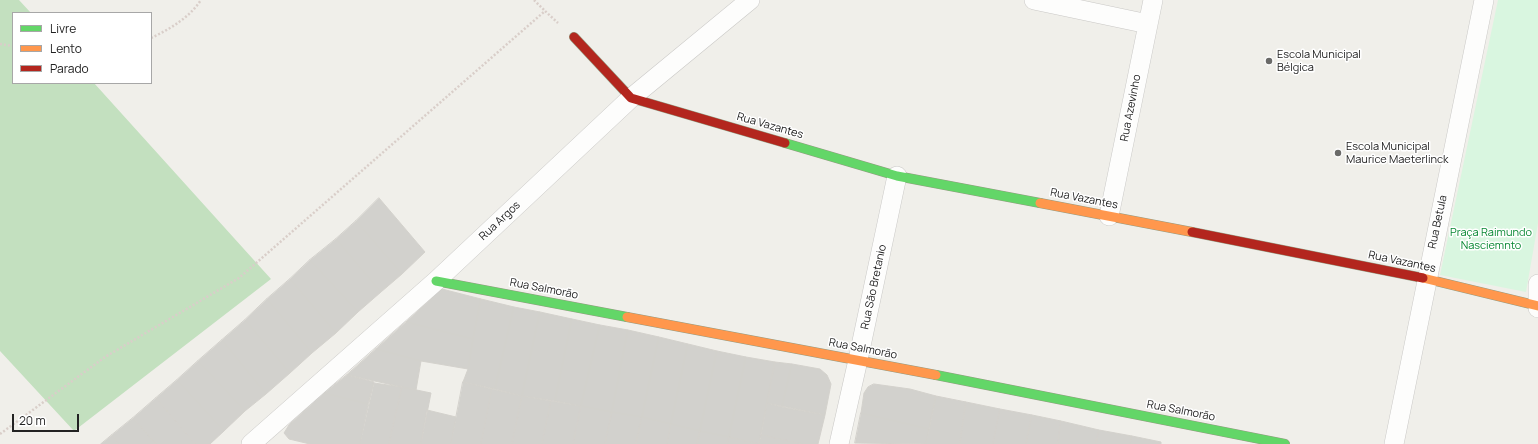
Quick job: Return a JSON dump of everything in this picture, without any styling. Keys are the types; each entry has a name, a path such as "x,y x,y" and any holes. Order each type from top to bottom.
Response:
{"street":[{"name":"Rua Argos","path":"251,444 436,281 631,98 750,0"},
{"path":"1034,0 1148,24"},
{"name":"Rua Azevinho","path":"1109,216 1153,0"},
{"name":"Rua Betula","path":"1394,444 1426,279 1484,0"},
{"path":"574,37 631,98"},
{"name":"Rua Vazantes","path":"631,98 897,176 1109,216 1426,279 1538,306"},
{"name":"Rua São Bretanio","path":"839,444 897,176"},
{"name":"Rua Salmorão","path":"436,281 858,360 1285,444"},
{"path":"1538,284 1538,306"}],"path":[{"path":"152,37 177,24 197,7 201,0"},
{"path":"534,0 574,37"},
{"path":"0,434 104,357 239,278 545,11"},
{"path":"0,44 12,46"}],"green space":[{"path":"0,0 19,0 30,12 12,12 12,84 95,84 271,279 74,431 0,351"},
{"name":"Praça Raimundo Nasciemnto","path":"1498,0 1538,0 1538,223 1526,292 1440,275"}],"building":[{"path":"379,198 425,252 402,274 356,221"},
{"path":"356,221 402,274 381,292 336,239"},
{"path":"336,239 381,292 358,312 310,260"},
{"path":"310,260 358,312 336,333 290,279"},
{"path":"290,279 336,333 312,353 267,299"},
{"path":"438,288 481,299 473,339 406,322 433,297"},
{"path":"267,299 312,353 290,373 245,320"},
{"path":"481,299 514,307 495,389 463,382 468,369"},
{"path":"514,307 540,312 522,396 495,389"},
{"path":"540,312 572,319 555,401 522,396"},
{"path":"572,319 600,325 581,406 555,401"},
{"path":"245,320 290,373 266,394 222,340"},
{"path":"406,322 473,339 468,369 421,361 376,349"},
{"path":"600,325 628,330 612,412 581,406"},
{"path":"628,330 659,337 642,417 612,412"},
{"path":"659,337 688,344 671,424 642,417"},
{"path":"222,340 266,394 245,411 198,361"},
{"path":"688,344 717,351 700,431 671,424"},
{"path":"376,349 421,361 416,390 347,375"},
{"path":"717,351 746,357 729,437 700,431"},
{"path":"746,357 775,362 759,444 729,437"},
{"path":"198,361 245,411 224,431 177,380"},
{"path":"775,362 792,364 782,407 767,403"},
{"path":"792,364 820,369 827,375 831,384 825,415 782,407"},
{"path":"347,375 374,382 368,404 324,393"},
{"path":"177,380 224,431 210,444 195,444 156,398"},
{"path":"463,382 492,389 481,444 451,444"},
{"path":"374,383 402,387 389,444 360,444"},
{"path":"874,384 910,389 936,396 929,429 861,413 864,393 868,387"},
{"path":"402,387 431,393 421,444 389,444"},
{"path":"492,389 522,396 512,444 481,444"},
{"path":"324,393 368,404 360,444 310,444 289,439 284,433 289,425"},
{"path":"522,396 551,401 542,444 512,444"},
{"path":"936,396 966,402 960,444 926,444"},
{"path":"156,398 195,444 156,444 133,418"},
{"path":"551,401 581,406 573,444 542,444"},
{"path":"966,402 1000,409 993,444 960,444"},
{"path":"767,403 825,415 818,444 803,444 761,435"},
{"path":"581,406 612,412 605,444 573,444"},
{"path":"1000,409 1032,415 1026,444 993,444"},
{"path":"427,410 456,417 451,444 421,444"},
{"path":"612,412 642,417 636,444 605,444"},
{"path":"861,413 929,429 926,444 855,443"},
{"path":"1032,415 1061,421 1058,444 1026,444"},
{"path":"642,417 671,424 667,444 636,444"},
{"path":"133,418 156,444 119,444 112,435"},
{"path":"1061,421 1099,430 1096,444 1058,444"},
{"path":"671,424 700,431 697,444 667,444"},
{"path":"1099,430 1132,436 1130,444 1096,444"},
{"path":"700,431 729,437 727,444 697,444"},
{"path":"112,435 119,444 101,444"},
{"path":"761,435 803,444 759,444"},
{"path":"1132,436 1161,442 1161,444 1130,444"},
{"path":"729,437 759,444 727,444"}],"traffic: fast":[{"path":"785,143 897,176 1040,203"},
{"path":"436,281 627,317"},
{"path":"936,375 1285,444"}],"traffic: slow":[{"path":"1040,203 1192,232"},
{"path":"1423,278 1538,306"},
{"path":"627,317 936,375"}],"traffic: jam":[{"path":"574,37 631,98 785,143"},
{"path":"1192,232 1423,278"}],"place":[{"name":"Escola Municipal Bélgica","path":"1269,61"},
{"name":"Escola Municipal Maurice Maeterlinck","path":"1338,153"}]}
